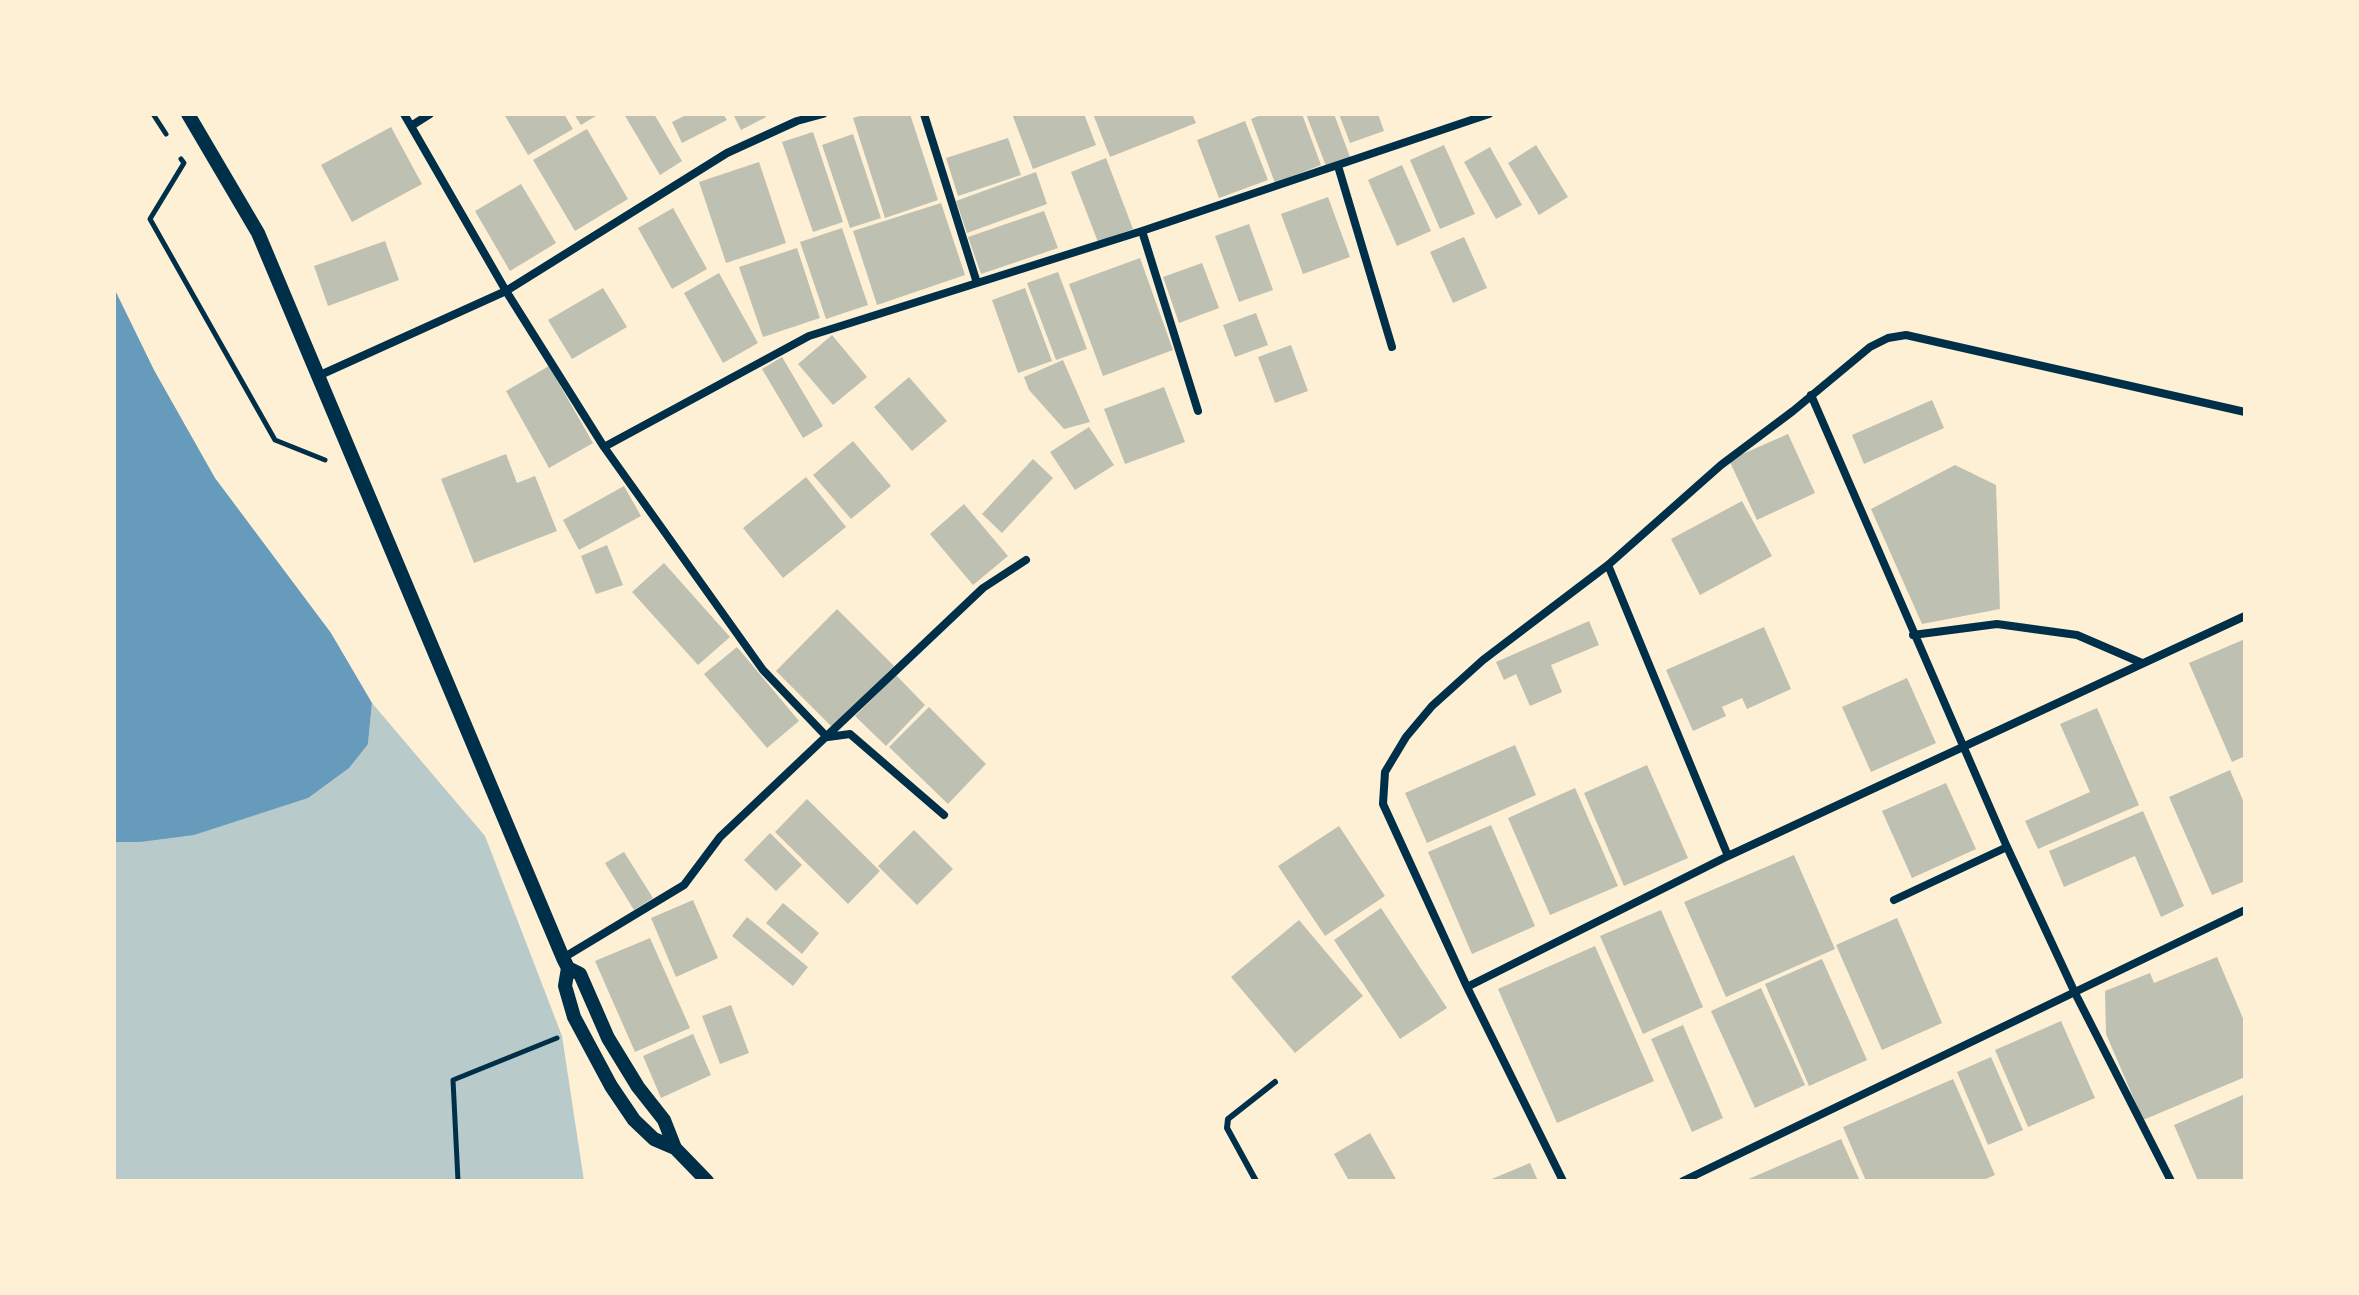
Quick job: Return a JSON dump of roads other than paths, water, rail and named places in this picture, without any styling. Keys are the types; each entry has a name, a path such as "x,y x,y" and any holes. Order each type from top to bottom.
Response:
{"street":[{"path":"188,114 258,233 566,963 565,986 574,1017 611,1086 634,1120 654,1139 675,1148"},
{"path":"404,114 506,291 604,447 763,670 827,737"},
{"path":"411,126 430,114"},
{"path":"318,376 506,291 727,153 797,121 823,114"},
{"path":"924,114 977,283"},
{"path":"604,447 809,336 1142,231 1489,114"},
{"path":"1338,166 1392,347"},
{"path":"1142,231 1198,411"},
{"path":"1563,1181 1467,987 1383,804 1385,772 1406,737 1432,706 1483,660 1608,565 1721,465 1870,347 1888,338 1906,335 2245,412"},
{"path":"1811,395 2007,847 2075,993 2171,1181"},
{"path":"566,963 684,885 720,837 983,588 1026,560"},
{"path":"1608,565 1728,856"},
{"path":"1467,987 1728,856 2245,616"},
{"path":"1913,635 1997,624 2077,635 2142,663"},
{"path":"827,737 850,734 944,815"},
{"path":"1894,900 2007,847"},
{"path":"1683,1181 2245,910"},
{"path":"566,963 580,974 608,1038 638,1087 664,1120 675,1148 707,1181"}],"lane":[{"path":"1256,1181 1227,1128 1228,1119 1275,1082"}],"water":[{"path":"114,288 154,370 215,478 331,633 372,703 368,744 349,768 308,798 194,835 140,842 114,842"}]}
